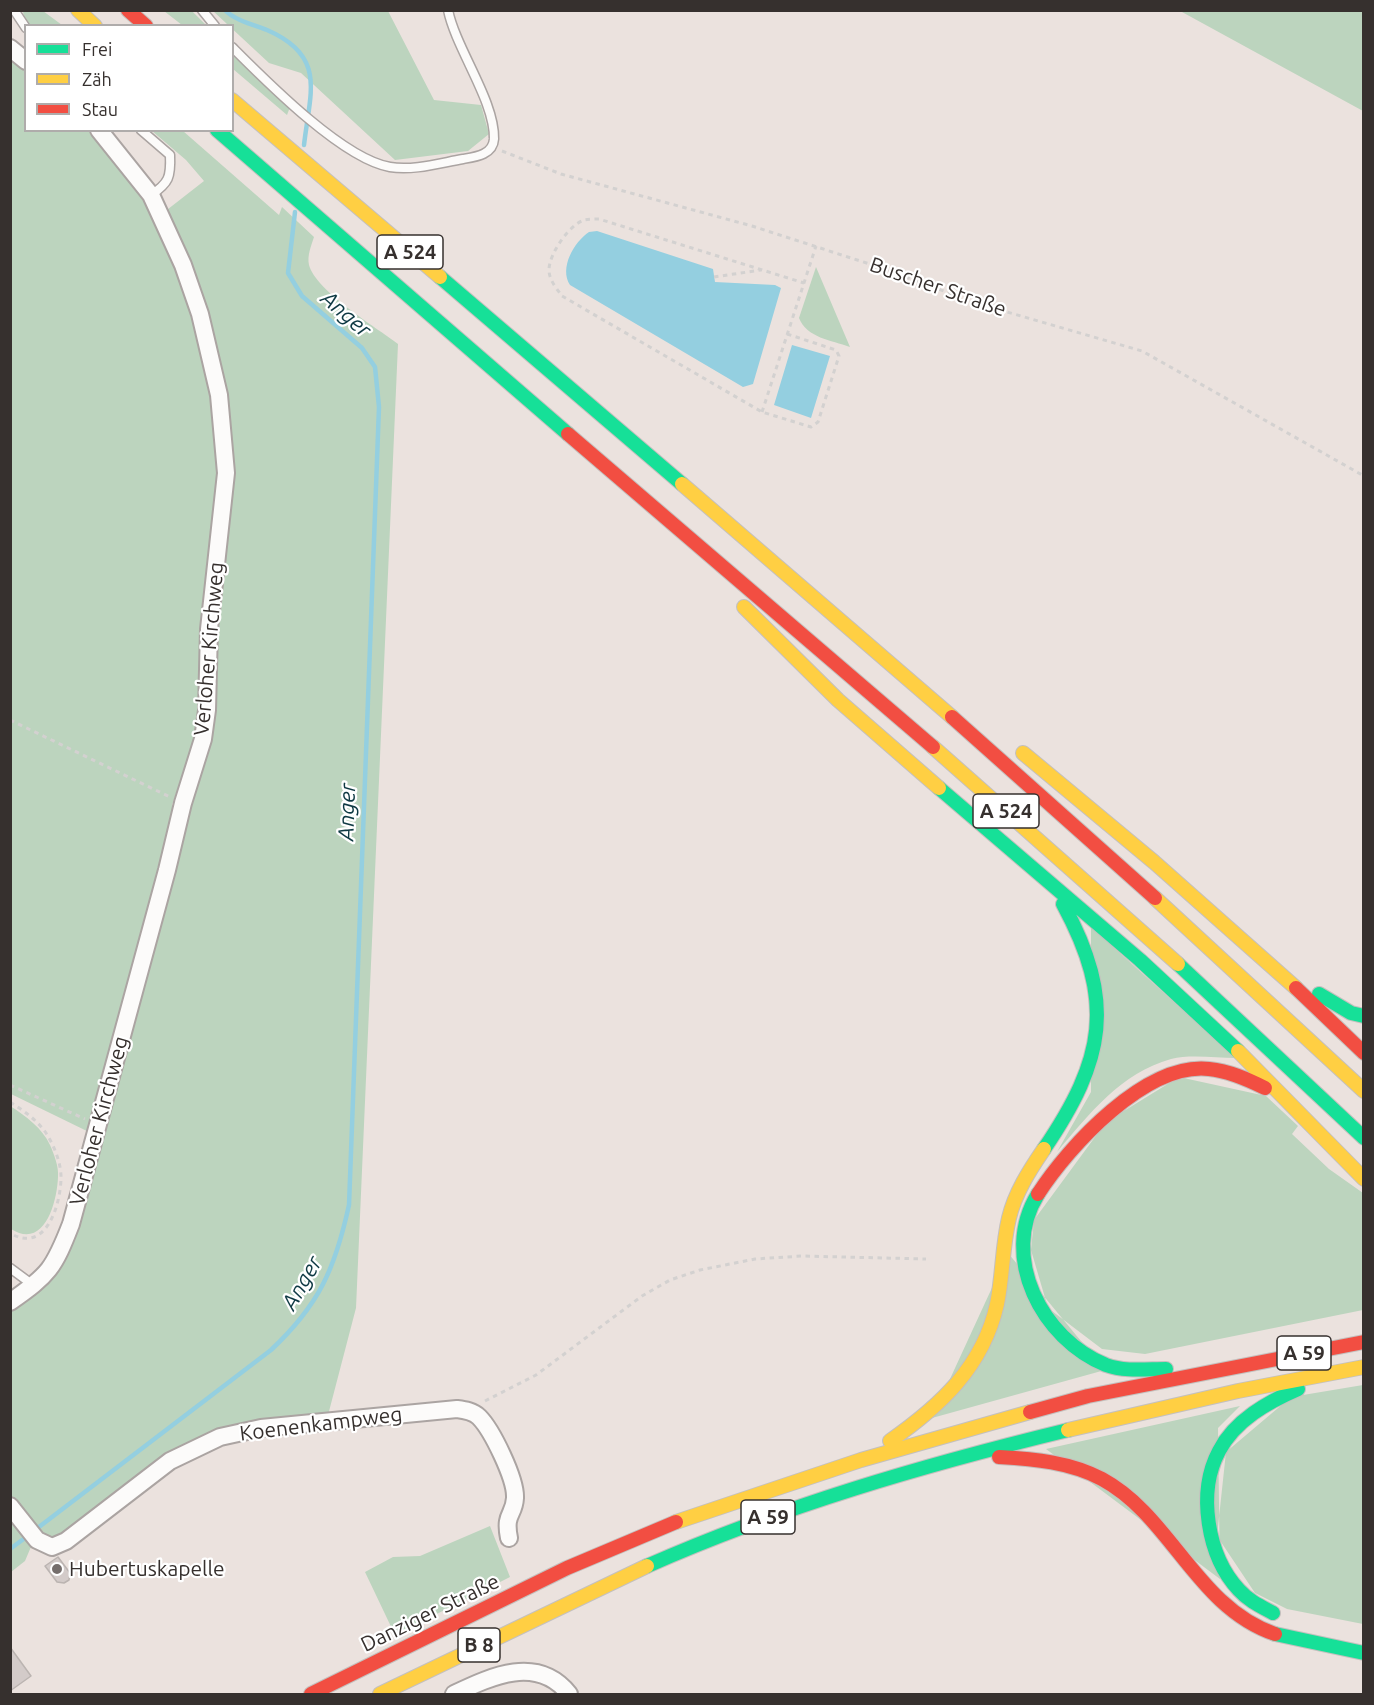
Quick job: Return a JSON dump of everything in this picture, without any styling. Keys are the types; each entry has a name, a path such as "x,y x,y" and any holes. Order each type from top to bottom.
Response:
{"highway":[{"path":"78,10 93,24"},
{"path":"128,10 144,24"},
{"name":"A 524","path":"234,102 1063,815 1271,1003 1364,1091"},
{"name":"A 524","path":"219,132 832,659 1041,842 1246,1024 1364,1138"},
{"path":"639,495 779,643 831,692 1201,1016 1364,1179"},
{"path":"840,621 953,699"},
{"path":"1013,745 1128,837 1275,966 1364,1053"},
{"path":"861,1460 922,1420 956,1390 978,1357 994,1312 1002,1278 1004,1242 1011,1208 1021,1186 1082,1089 1096,1047 1098,1013 1093,963 1080,934 1061,902 1024,861"},
{"path":"1275,966 1351,1013 1364,1016"},
{"path":"1245,1365 1158,1369 1108,1366 1068,1343 1046,1317 1029,1286 1024,1253 1026,1219 1046,1182 1101,1119 1139,1087 1176,1070 1212,1069 1242,1074 1269,1091 1326,1139"},
{"name":"A 59","path":"567,1568 679,1521 861,1460 1088,1396 1364,1342"},
{"name":"A 59","path":"576,1596 776,1514 965,1456 1235,1391 1364,1367"},
{"path":"1286,1620 1251,1602 1226,1573 1211,1538 1206,1489 1219,1452 1234,1431 1269,1403 1340,1371"},
{"path":"965,1456 1030,1458 1060,1462 1092,1473 1130,1497 1151,1518 1211,1594 1241,1617 1261,1629 1313,1644 1364,1653"},
{"name":"Danziger Straße","path":"311,1695 567,1568"},
{"name":"B 8","path":"381,1695 576,1596"}],"street":[{"path":"10,48 24,60"},
{"name":"Verloher Kirchweg","path":"10,1302 46,1274 58,1256 71,1224 183,803 203,740 207,710 209,629 226,473 219,395 200,314 171,237 151,195 101,132"},
{"name":"Koenenkampweg","path":"10,1506 37,1540 52,1547 59,1545 170,1461 220,1437 261,1428 351,1418 457,1409 473,1413"},
{"path":"473,1413 482,1420 494,1440 512,1482 515,1499 506,1521 509,1538"},
{"path":"454,1695 488,1678 514,1671 547,1677 569,1695"}],"lane":[{"path":"14,10 24,25"},
{"path":"202,10 213,24"},
{"path":"234,49 292,102 357,155 391,167 475,157 487,153 492,147 494,138 486,106 448,10"},
{"path":"143,132 170,155 171,174 167,184 151,195"},
{"path":"10,1269 33,1285"}],"path":[{"name":"Buscher Straße","path":"492,147 561,174 731,220 816,246 976,303 1142,351 1364,476"},
{"path":"787,334 836,350 839,356 818,422 811,427 762,412 562,296 554,285 549,270 554,256 569,231 583,220 599,219 804,283"},
{"path":"762,412 816,246"},
{"path":"714,277 762,270"},
{"path":"10,720 183,803"},
{"path":"10,1085 98,1125"},
{"path":"10,1102 30,1116 46,1133 52,1145 61,1179 55,1211 46,1230 38,1235 21,1238 10,1233"},
{"path":"473,1413 488,1400 521,1384 554,1363 642,1296 670,1281 700,1270 755,1259 802,1256 926,1259"}],"green space":[{"path":"1183,10 1363,11 1363,111 1182,12"},
{"path":"23,11 43,11 61,24 29,24 24,19"},
{"path":"164,11 192,11 205,24 181,24"},
{"path":"213,11 388,11 434,100 481,105 489,134 468,151 395,160 301,73 269,63 234,30 234,24 227,24"},
{"path":"10,53 24,65 24,132 95,132 112,151 175,246 222,442 205,710 172,805 176,810 93,1134 11,1094"},
{"path":"234,55 290,107 287,115 234,70"},
{"path":"153,132 184,132 279,215 282,207 314,237 309,265 323,286 348,308 398,344 356,1308 327,1419 218,1436 63,1539 44,1542 11,1501 11,1305 47,1276 204,740 227,439 163,213 204,181 186,160"},
{"path":"816,267 850,347 814,334 803,325 799,318"},
{"path":"1091,927 1236,1058 1195,1056 1171,1059 1153,1065 1107,1096 1057,1152 1091,1092"},
{"path":"1179,1077 1266,1096 1298,1126 1292,1134 1329,1169 1363,1193 1363,1310 1145,1354 1102,1349 1048,1308 1031,1250 1034,1220 1106,1122"},
{"path":"10,1106 28,1118 43,1133 52,1149 58,1169 57,1188 51,1210 40,1229 32,1233 22,1234 11,1229"},
{"path":"1008,1253 1105,1370 932,1418"},
{"path":"1363,1385 1363,1624 1287,1609 1255,1593 1217,1536 1226,1452 1291,1397"},
{"path":"1240,1406 1218,1428 1220,1579 1046,1449"},
{"path":"10,1510 33,1542 25,1561 11,1572"},
{"path":"490,1526 510,1577 395,1635 365,1572 393,1557 420,1556"}],"water":[{"path":"597,231 713,269 715,282 775,285 781,288 753,384 743,387 570,285 566,271 573,249 583,236"},
{"path":"792,345 830,356 811,418 774,405"}],"building":[{"name":"Hubertuskapelle","path":"58,1557 70,1573 69,1580 64,1583 57,1582 45,1566"},
{"path":"10,1647 31,1676 10,1691"}],"waterway":[{"name":"Anger","path":"225,10 239,19 286,40 299,51 307,64 311,92 304,145"},
{"name":"Anger","path":"35,1530 271,1350 288,1333 323,1285 338,1248 349,1205 379,407 375,367 362,348 302,296 288,273 295,212"},
{"name":"Anger","path":"10,1549 29,1535"}],"traffic: fast":[{"path":"219,132 568,434"},
{"path":"440,277 682,484"},
{"path":"939,788 1140,960 1238,1051"},
{"path":"1044,1149 1065,1117 1080,1087 1091,1058 1096,1030 1096,1001 1091,971 1080,939 1063,904"},
{"path":"1178,964 1364,1138"},
{"path":"1319,994 1351,1013 1364,1016"},
{"path":"1038,1194 1027,1218 1023,1244 1026,1269 1033,1293 1046,1316 1063,1336 1083,1353 1106,1365 1128,1369 1166,1369"},
{"path":"1273,1613 1243,1594 1228,1576 1219,1560 1209,1523 1208,1485 1219,1451 1234,1430 1253,1413 1298,1389"},
{"path":"647,1566 750,1524 854,1489 1068,1430"},
{"path":"1275,1634 1364,1653"}],"traffic: slow":[{"path":"78,10 93,24"},
{"path":"234,102 440,277"},
{"path":"682,484 952,717"},
{"path":"744,607 838,700 939,788"},
{"path":"933,747 1178,964"},
{"path":"1023,753 1154,862 1296,988"},
{"path":"1155,898 1364,1091"},
{"path":"1238,1051 1364,1179"},
{"path":"890,1441 942,1399 970,1366 981,1347 997,1304 1009,1218 1023,1182 1044,1149"},
{"path":"1068,1430 1238,1391 1364,1367"},
{"path":"676,1522 861,1460 1030,1412"},
{"path":"380,1694 647,1566"}],"traffic: jam":[{"path":"128,10 144,24"},
{"path":"568,434 933,747"},
{"path":"952,717 1155,898"},
{"path":"1296,988 1364,1053"},
{"path":"1038,1194 1069,1153 1089,1132 1135,1093 1160,1079 1185,1070 1209,1069 1238,1076 1265,1088"},
{"path":"1030,1412 1088,1396 1364,1342"},
{"path":"999,1457 1039,1460 1065,1465 1102,1479 1126,1495 1147,1515 1224,1604 1248,1621 1275,1634"},
{"path":"311,1694 567,1568 676,1522"}],"place":[{"name":"Hubertuskapelle","path":"57,1569"}]}
